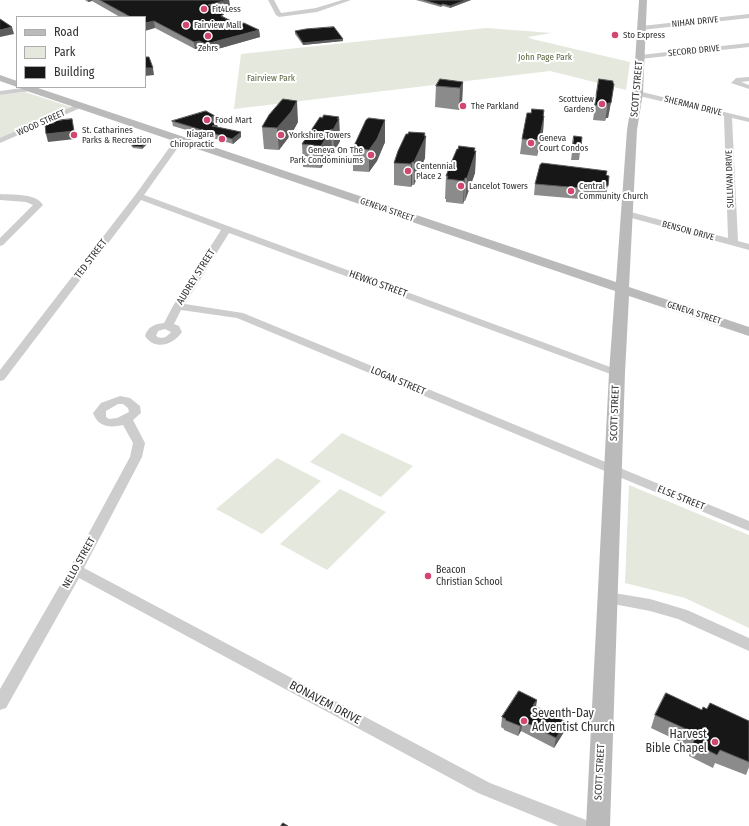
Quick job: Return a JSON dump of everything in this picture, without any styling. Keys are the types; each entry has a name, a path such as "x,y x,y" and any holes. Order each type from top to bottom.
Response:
{"main road":[{"name":"SCOTT STREET","path":"598,826 621,289 632,130 638,93 643,0"},
{"path":"0,78 16,84"},
{"name":"GENEVA STREET","path":"28,88 749,332"}],"street":[{"path":"271,0 279,15 318,10 348,0"},
{"name":"NIHAN DRIVE","path":"642,28 749,16"},
{"name":"SECORD DRIVE","path":"640,57 749,45"},
{"path":"749,79 739,80 735,83 749,87"},
{"path":"0,93 28,88"},
{"name":"SHERMAN DRIVE","path":"638,93 749,120"},
{"name":"WOOD STREET","path":"0,141 81,106"},
{"name":"SULLIVAN DRIVE","path":"728,115 733,243"},
{"name":"TED STREET","path":"0,378 139,196 180,139"},
{"name":"HEWKO STREET","path":"139,196 617,373"},
{"path":"0,197 28,199 37,203 38,205 0,243"},
{"name":"BENSON DRIVE","path":"627,214 749,247"},
{"name":"AUDREY STREET","path":"168,326 178,306 226,228"},
{"name":"LOGAN STREET","path":"178,306 239,315 614,470"},
{"name":"NELLO STREET","path":"0,703 76,570 136,457 139,443 127,420"},
{"name":"ELSE STREET","path":"614,470 749,526"},
{"name":"BONAVEM DRIVE","path":"76,570 484,788 580,826"},
{"path":"608,598 650,605 682,614 749,645"}],"green space":[{"name":"Fairview Park","path":"486,28 552,33 528,37 630,62 626,90 550,71 234,109 241,54"},
{"path":"25,92 71,107 0,139 0,95"},
{"path":"342,433 413,466 381,497 310,462"},
{"path":"277,458 321,481 262,534 216,509"},
{"path":"629,485 749,535 749,628 685,598 625,583"},
{"path":"340,489 386,512 327,570 280,544"}],"building":[{"name":"Fairview Mall","path":"100,0 227,0 208,5 212,7 210,8 224,14 221,16 237,24 244,23 259,30 206,44 199,41 194,42 154,21 146,23 146,16 129,16"},
{"path":"424,0 466,0 450,6"},
{"path":"0,19 12,27 0,30"},
{"path":"334,27 343,39 303,43 295,31 306,29"},
{"path":"146,57 149,57 153,68 146,68"},
{"path":"440,79 463,82 460,88 436,86"},
{"path":"599,79 613,81 614,84 611,103 608,103 607,106 595,105"},
{"path":"283,99 297,101 291,112 277,128 262,127 269,115"},
{"path":"532,109 544,110 539,140 522,139 527,113 531,113"},
{"path":"206,111 215,116 204,119 217,124 212,126 241,132 232,139 172,121"},
{"path":"324,115 339,117 337,119 339,119 321,146 302,144 320,117 322,118"},
{"path":"369,118 385,120 377,139 369,150 353,148 366,120"},
{"path":"72,119 74,131 46,134 45,124 54,123 54,121"},
{"path":"409,132 425,133 424,136 426,136 414,162 411,164 394,163 406,134"},
{"path":"574,136 582,137 581,145 573,144"},
{"path":"139,138 148,139 142,147 132,146"},
{"path":"459,146 475,148 474,151 476,151 467,178 465,178 464,181 447,179 448,176 446,176"},
{"path":"542,163 607,171 606,175 609,176 608,186 605,186 604,190 535,184 540,165"},
{"path":"519,691 537,700 533,705 566,722 556,738 523,721 520,726 505,720 506,719 502,717"},
{"path":"666,693 702,710 703,707 707,709 710,703 749,721 749,762 720,750 717,755 693,743 697,734 655,715"},
{"path":"283,823 288,826 281,826"}],"place":[{"name":"Fit4Less","path":"204,9"},
{"name":"Fairview Mall","path":"186,25"},
{"name":"Sto Express","path":"615,35"},
{"name":"Zehrs","path":"208,36"},
{"name":"Scottview Gardens","path":"602,104"},
{"name":"The Parkland","path":"463,106"},
{"name":"Food Mart","path":"207,120"},
{"name":"St. Catharines Parks & Recreation","path":"74,135"},
{"name":"Yorkshire Towers","path":"281,135"},
{"name":"Niagara Chiropractic","path":"222,139"},
{"name":"Geneva Court Condos","path":"531,143"},
{"name":"Geneva On The Park Condominiums","path":"371,155"},
{"name":"Centennial Place 2","path":"408,171"},
{"name":"Lancelot Towers","path":"461,186"},
{"name":"Central Community Church","path":"571,191"},
{"name":"Beacon Christian School","path":"428,576"},
{"name":"Seventh-Day Adventist Church","path":"524,721"},
{"name":"Harvest Bible Chapel","path":"715,742"}],"park label":[{"name":"John Page Park","path":"545,57"}]}
